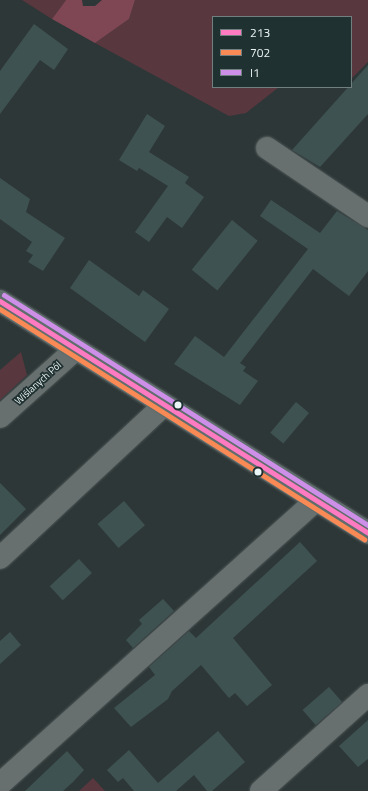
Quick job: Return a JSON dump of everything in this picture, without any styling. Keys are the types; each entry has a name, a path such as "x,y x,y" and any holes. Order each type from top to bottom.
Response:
{"main road":[{"path":"0,301 368,533"}],"street":[{"path":"267,148 368,216"},
{"name":"Wiślanych Pól","path":"0,417 76,349"},
{"path":"0,558 164,405"},
{"path":"0,784 316,500"},
{"path":"261,791 368,695"}],"shaded area":[{"path":"22,0 66,0 52,19"},
{"path":"66,0 82,0 83,6 95,6 102,0 135,0 129,19 95,43 52,19"},
{"path":"135,0 368,0 368,62 352,78 352,16 212,16 212,88 278,88 246,113 229,116 95,43 129,19"},
{"path":"21,352 27,375 0,400 0,370"},
{"path":"93,778 105,791 79,791"}],"building":[{"path":"34,24 68,49 54,70 40,60 0,114 0,71"},
{"path":"368,65 368,114 320,167 292,150 347,88 352,88 352,83"},
{"path":"147,114 165,126 149,152 189,177 185,183 204,197 182,228 167,217 149,242 135,232 168,186 139,168 137,171 119,160"},
{"path":"0,178 30,199 26,212 65,238 43,271 28,262 33,255 26,251 32,242 0,219"},
{"path":"271,200 320,233 337,211 368,230 368,271 349,296 313,269 240,363 246,367 243,371 258,381 240,405 174,364 195,336 224,357 308,249 260,216"},
{"path":"232,220 258,241 217,291 192,270"},
{"path":"89,260 139,296 143,290 169,309 145,342 70,288"},
{"path":"296,402 309,413 283,444 270,433"},
{"path":"0,483 26,509 0,535"},
{"path":"124,501 145,525 119,548 98,524"},
{"path":"300,542 317,561 233,638 272,685 247,706 235,693 229,698 201,665 172,691 168,699 131,727 114,708 155,675 149,667 189,631 196,638"},
{"path":"79,559 92,573 63,600 50,586"},
{"path":"163,599 174,611 133,648 126,640 142,624 139,620"},
{"path":"10,632 21,645 0,664 0,641"},
{"path":"329,687 342,702 316,725 303,710"},
{"path":"368,720 368,759 358,767 339,746"},
{"path":"218,731 245,762 212,791 207,791 194,775 176,791 134,791 123,778 118,782 107,770 129,750 158,783"},
{"path":"67,751 84,770 73,782 63,791 25,791"}],"transit line":[{"name":"I1","path":"4,295 368,525"},
{"name":"213","path":"0,301 368,533"},
{"name":"702","path":"0,309 364,539"}]}
